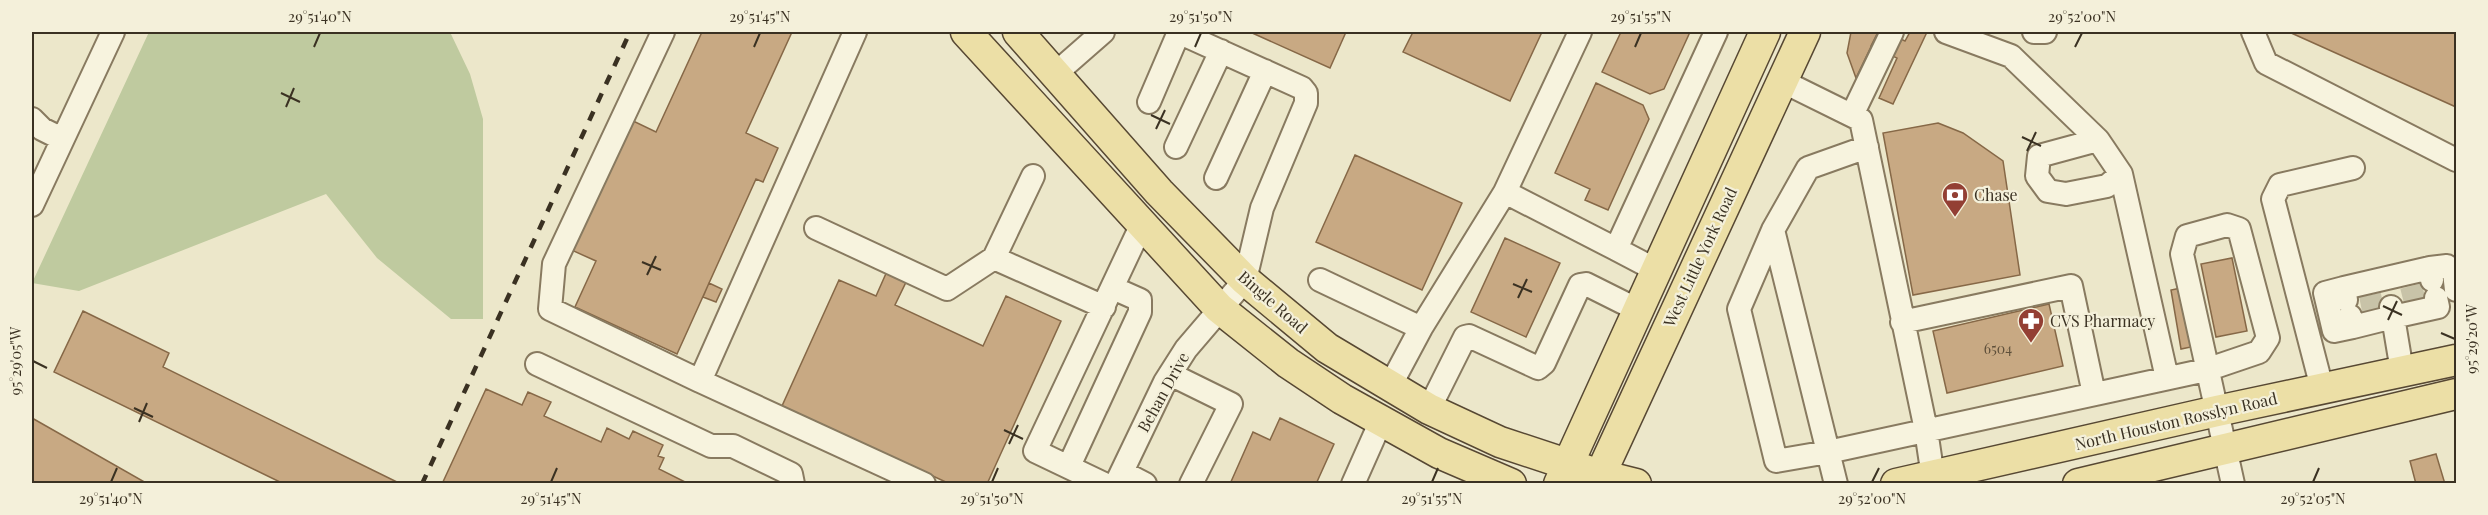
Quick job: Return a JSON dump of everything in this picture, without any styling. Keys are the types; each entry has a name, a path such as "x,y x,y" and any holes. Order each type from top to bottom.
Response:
{"main road":[{"path":"966,32 1219,308 1288,363 1342,399 1439,453 1473,476 1511,483"},
{"name":"Bingle Road","path":"1017,32 1159,192 1245,280 1327,348 1429,410 1564,474 1598,479"},
{"name":"West Little York Road","path":"1564,474 1765,32"},
{"name":"West Little York Road","path":"1598,479 1805,32"},
{"path":"1748,67 1782,81"},
{"name":"North Houston Rosslyn Road","path":"1896,483 1933,477 2217,411 2457,360"},
{"path":"2078,483 2457,394"},
{"path":"1598,479 1636,483"}],"street":[{"path":"32,205 113,32"},
{"path":"663,32 554,264 550,309 700,381 924,483"},
{"path":"700,381 855,32"},
{"path":"1055,74 1103,32"},
{"path":"1149,102 1178,32 1302,88 1307,98 1262,208 1245,280"},
{"path":"1390,386 1421,328 1505,192 1580,32"},
{"path":"1616,249 1716,32"},
{"path":"1852,115 1892,32"},
{"path":"1947,32 2011,56 2098,140 2121,174 2167,378"},
{"path":"2034,32 2045,32"},
{"path":"2253,32 2266,63 2457,160"},
{"path":"1176,147 1221,51"},
{"path":"1216,178 1265,71"},
{"path":"1782,81 1861,120 1926,430 1933,477"},
{"path":"32,119 42,129 62,138"},
{"path":"2098,140 2038,156 2037,176 2048,191 2066,194 2107,186 2121,174"},
{"path":"1867,147 1808,168 1773,230 1739,309 1776,461 1828,452 2206,370 2259,352 2268,338 2239,229 2227,225 2187,236 2182,254 2206,370 2233,483"},
{"path":"2322,388 2273,199 2280,185 2353,168"},
{"path":"816,228 947,289 994,258 1033,176"},
{"path":"1505,192 1656,270"},
{"path":"1142,224 1035,451 1069,466 1114,480 1145,483"},
{"path":"1773,230 1836,483"},
{"path":"994,258 1108,297 1140,300 1140,312 1069,466"},
{"name":"Behan Drive","path":"1114,480 1170,374 1186,349 1245,280"},
{"path":"1320,280 1421,328"},
{"path":"1429,410 1465,337 1469,336 1538,368 1544,363 1580,285 1586,284 1638,310"},
{"path":"1902,322 2071,286 2094,394"},
{"path":"2298,300 2344,305 2430,291"},
{"path":"2344,305 2430,291"},
{"path":"2380,300 2402,371"},
{"path":"537,364 711,446 733,446 791,474 793,483"},
{"path":"1170,374 1231,404 1191,483"},
{"path":"1353,483 1381,421"}],"green space":[{"path":"149,32 450,32 470,74 483,119 483,319 451,319 377,258 326,194 79,291 32,283"}],"building":[{"path":"702,32 792,32 746,133 778,148 763,182 756,179 677,354 575,307 596,261 567,248 627,118 656,132"},
{"path":"1250,32 1346,32 1330,68"},
{"path":"1413,32 1542,32 1510,101 1403,52"},
{"path":"1621,32 1690,32 1664,89 1650,94 1602,72"},
{"path":"1851,32 1878,32 1856,78 1847,53"},
{"path":"1878,32 1886,32 1905,41 1910,32 1927,32 1893,104 1879,98 1897,58 1871,46"},
{"path":"2289,32 2456,32 2456,107"},
{"path":"1596,83 1643,105 1649,119 1608,210 1585,200 1590,189 1555,173"},
{"name":"Chase","path":"1938,123 1963,133 2003,161 2020,275 1913,295 1883,133"},
{"path":"1355,155 1462,203 1422,290 1316,242"},
{"path":"1505,238 1560,263 1526,337 1471,312"},
{"path":"2232,258 2247,331 2216,337 2201,264"},
{"path":"888,269 908,278 895,305 983,346 1006,296 1061,321 987,484 950,484 782,406 839,280 876,296"},
{"path":"709,283 722,289 716,302 703,297"},
{"path":"2181,288 2191,347 2181,349 2171,290"},
{"name":"CVS Pharmacy","path":"2049,304 2063,366 1947,393 1933,331"},
{"path":"83,311 169,353 163,367 401,484 284,484 54,372"},
{"path":"486,389 522,405 528,392 551,402 544,416 601,442 607,428 629,439 633,431 663,445 658,456 664,458 659,469 689,484 442,484"},
{"path":"32,418 148,484 32,484"},
{"path":"1280,418 1334,444 1316,484 1230,484 1253,432 1270,440"},
{"path":"2436,454 2445,484 2416,484 2410,461"}],"tunnel":[{"path":"2411,286 2415,302"},
{"path":"2370,295 2373,310"}],"railway":[{"path":"422,484 630,32"}],"place":[{"name":"Chase","path":"1955,218"},
{"name":"CVS Pharmacy","path":"2031,344"}]}
